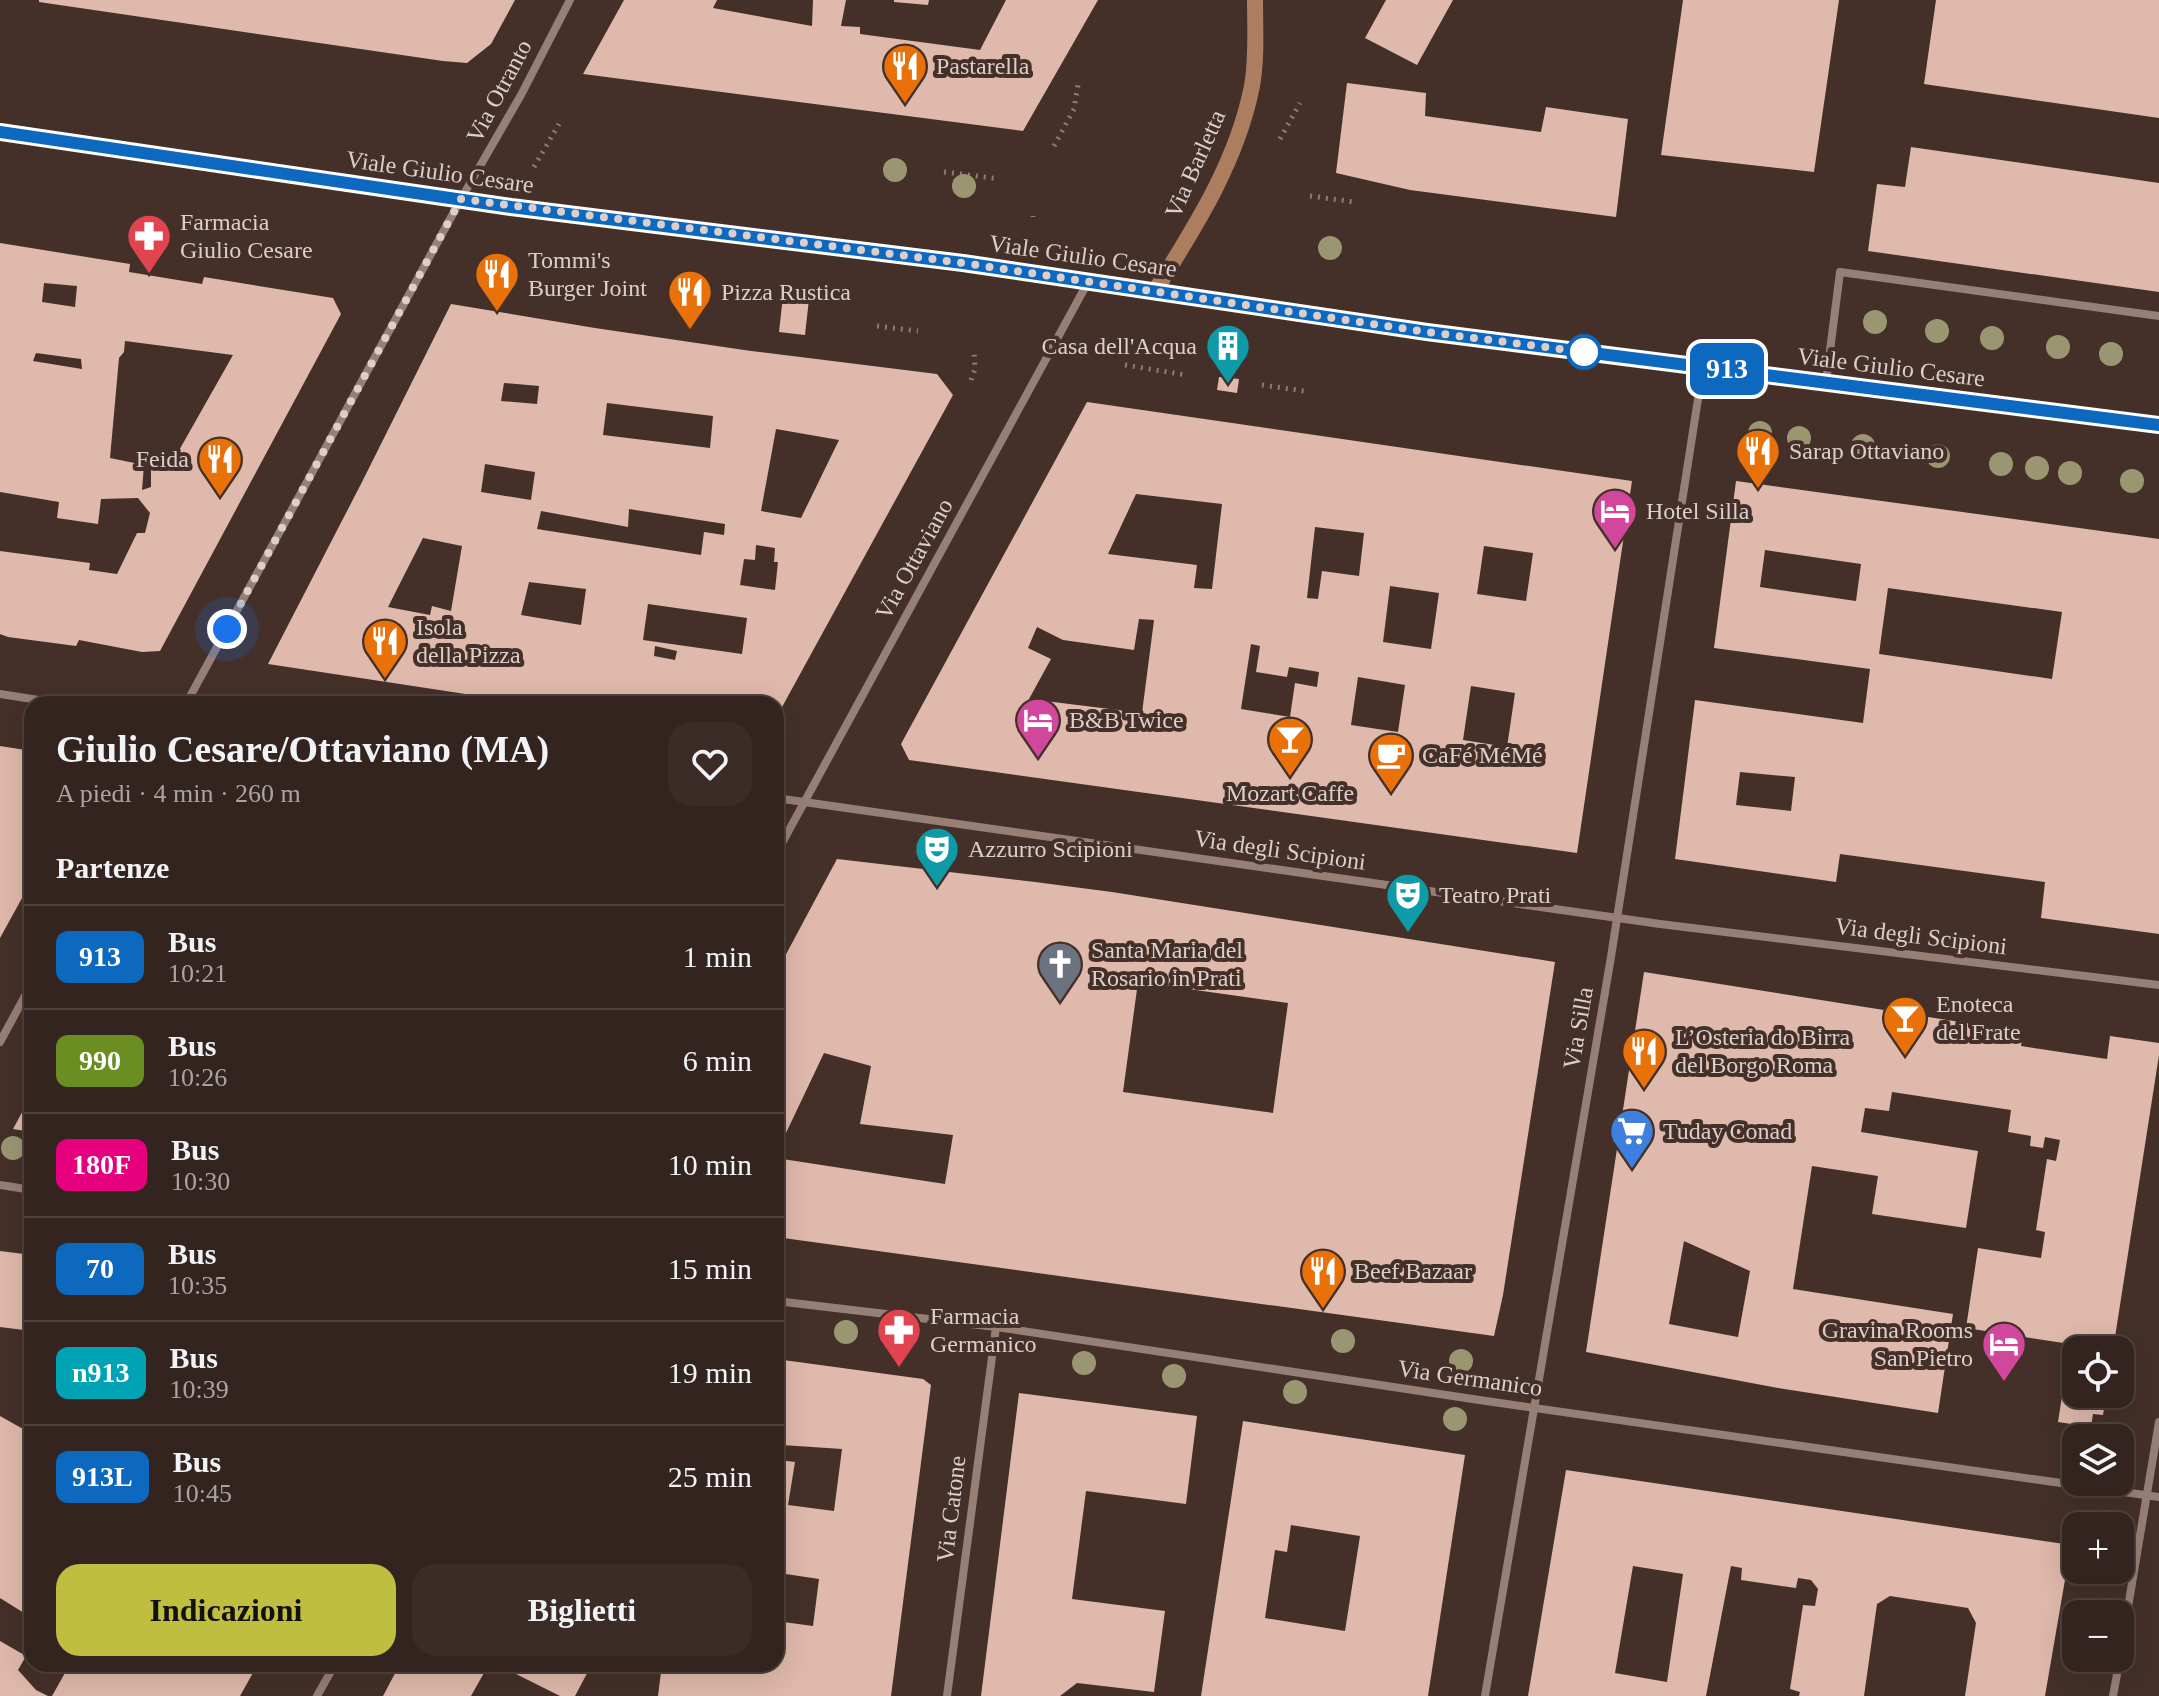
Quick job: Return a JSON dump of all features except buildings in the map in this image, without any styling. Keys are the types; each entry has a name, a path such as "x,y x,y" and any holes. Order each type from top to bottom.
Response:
{"street":[{"name":"Via Otranto","path":"190,696 461,199 521,95 570,0"},
{"name":"Via Barletta","path":"1155,291 1199,220 1243,121 1253,73 1255,0"},
{"name":"Viale Giulio Cesare","path":"0,132 461,199 950,261 1427,332 2159,425"},
{"path":"1826,382 1840,272 2159,316"},
{"name":"Via Ottaviano","path":"784,839 1088,282"},
{"name":"Via Silla","path":"1485,1696 1616,918 1703,366"},
{"path":"0,694 24,698"},
{"name":"Via degli Scipioni","path":"784,799 1616,918 2159,985"},
{"path":"0,1042 24,998"},
{"path":"0,1185 24,1189"},
{"name":"Via Germanico","path":"784,1302 996,1327 1533,1408 2159,1497"},
{"name":"Via Catone","path":"947,1696 996,1327"},
{"path":"2130,1600 2159,1422"},
{"path":"317,1696 330,1672"},
{"path":"2113,1696 2117,1672"}],"path":[{"path":"1054,146 1074,109 1078,85"},
{"path":"1280,139 1300,103"},
{"path":"534,167 559,124"},
{"path":"944,172 999,179"},
{"path":"1310,196 1354,202"},
{"path":"877,326 918,331"},
{"path":"971,380 975,369 974,352"},
{"path":"1131,363 1186,375"},
{"path":"1262,385 1304,391"}],"bus line":[{"name":"913","path":"0,132 511,207 963,263 1427,332 2159,425"}],"place":[{"name":"Pastarella","path":"905,105"},
{"name":"Farmacia Giulio Cesare","path":"149,275"},
{"name":"Tommi's Burger Joint","path":"497,313"},
{"name":"Pizza Rustica","path":"690,331"},
{"name":"Casa dell'Acqua","path":"1228,385"},
{"name":"Sarap Ottaviano","path":"1758,490"},
{"name":"Feida","path":"220,498"},
{"name":"Hotel Silla","path":"1615,550"},
{"name":"Isola della Pizza","path":"385,680"},
{"name":"B&B Twice","path":"1038,759"},
{"name":"Mozart Caffe","path":"1290,778"},
{"name":"CaFé MéMé","path":"1391,794"},
{"name":"Azzurro Scipioni","path":"937,888"},
{"name":"Teatro Prati","path":"1408,934"},
{"name":"Santa Maria del Rosario in Prati","path":"1060,1003"},
{"name":"Enoteca del Frate","path":"1905,1057"},
{"name":"L’Osteria do Birra del Borgo Roma","path":"1644,1090"},
{"name":"Tuday Conad","path":"1632,1170"},
{"name":"Beef Bazaar","path":"1323,1310"},
{"name":"Farmacia Germanico","path":"899,1369"},
{"name":"Gravina Rooms San Pietro","path":"2004,1383"}],"route":[{"path":"227,629 461,199 963,263 1427,332 1584,352"}]}
